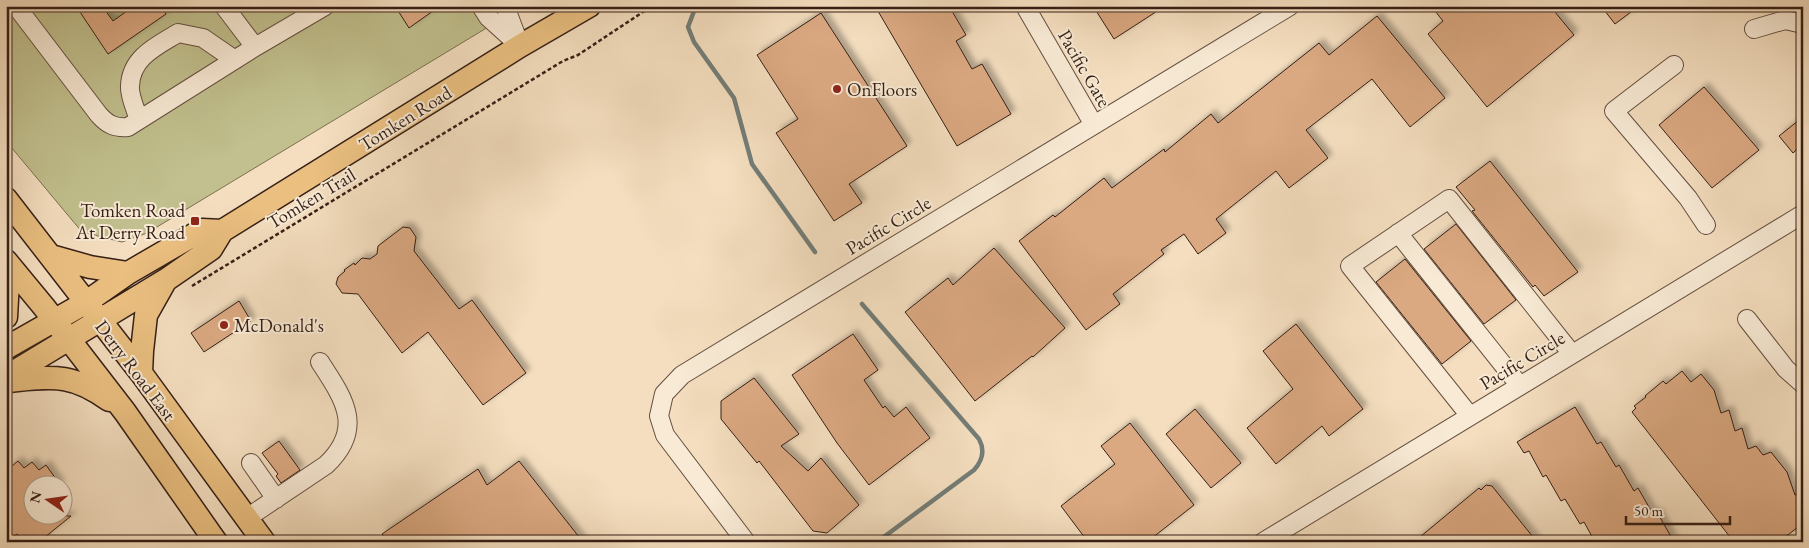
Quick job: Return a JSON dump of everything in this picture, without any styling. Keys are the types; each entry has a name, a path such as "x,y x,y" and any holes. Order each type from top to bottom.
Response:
{"main road":[{"name":"Tomken Road","path":"6,377 166,280 211,249 222,231 520,46 588,6"},
{"name":"Derry Road East","path":"6,199 141,374 264,542"},
{"name":"Tomken Road","path":"6,348 85,303 128,272 202,230 222,231"},
{"path":"51,256 90,267 128,272"},
{"name":"Derry Road East","path":"6,261 125,412 216,542"},
{"path":"6,268 8,281 6,317"},
{"path":"141,374 146,315 166,280"},
{"path":"6,381 45,377 69,379 94,389 125,412"}],"street":[{"path":"16,6 99,115 108,124 119,128 128,127 325,6"},
{"path":"224,6 255,48"},
{"path":"481,6 488,17 520,46"},
{"path":"505,6 520,46"},
{"name":"Pacific Gate","path":"1025,6 1094,125"},
{"name":"Pacific Circle","path":"746,542 665,435 659,416 664,394 682,375 1290,6"},
{"path":"1754,29 1786,20 1803,24"},
{"path":"139,120 130,87 134,65 147,52 178,33 202,38 235,60"},
{"path":"1674,65 1614,111 1688,198 1706,225"},
{"path":"1470,416 1350,266 1448,199 1572,354"},
{"name":"Pacific Circle","path":"1263,542 1803,214"},
{"path":"1398,233 1520,386"},
{"path":"1747,319 1786,368 1803,384"},
{"path":"247,518 326,466 335,457 344,440 349,421 345,405 320,362"},
{"path":"251,462 276,499"}],"path":[{"name":"Tomken Trail","path":"192,286 563,61 578,56 652,6"}],"shaded area":[{"path":"6,6 523,6 147,233 122,242 82,232 6,141"}],"building":[{"path":"76,6 102,6 113,21 134,6 160,6 166,14 108,54"},
{"path":"395,6 440,6 409,28"},
{"path":"875,6 949,6 966,35 956,41 972,69 982,64 1011,114 957,146"},
{"path":"1093,6 1165,6 1114,39"},
{"path":"1431,6 1550,6 1574,35 1487,107 1428,34 1443,21"},
{"path":"1601,6 1639,6 1615,24"},
{"path":"821,13 907,146 849,184 862,203 834,221 776,133 798,119 757,55"},
{"path":"1377,16 1445,98 1410,127 1372,79 1306,130 1328,158 1289,188 1276,171 1216,219 1226,233 1198,254 1184,234 1161,250 1164,254 1113,294 1120,304 1086,330 1019,241 1053,215 1055,217 1104,178 1112,188 1164,149 1165,152 1211,114 1218,123 1319,43 1329,55"},
{"path":"1704,87 1759,150 1712,188 1659,125"},
{"path":"1803,117 1803,144 1793,153 1779,136"},
{"path":"1490,161 1578,272 1544,296 1535,285 1533,287 1472,211 1475,210 1456,187"},
{"path":"1456,224 1516,300 1484,324 1424,249"},
{"path":"403,227 410,228 416,237 414,251 459,309 472,300 526,373 483,405 428,332 402,353 358,294 342,293 336,284 338,277 344,270 354,263 355,265 362,258 370,259 377,254 378,246"},
{"path":"994,248 1065,328 1033,357 975,401 905,312 948,278 953,285"},
{"path":"1405,259 1471,341 1442,364 1376,282"},
{"name":"McDonald's","path":"239,301 251,321 204,352 191,333"},
{"path":"1296,324 1363,409 1329,436 1322,426 1276,464 1247,428 1293,389 1263,351"},
{"path":"853,334 878,370 864,380 883,408 885,406 894,417 906,407 930,438 869,485 837,443 792,375"},
{"path":"1682,371 1691,382 1701,374 1714,390 1721,413 1729,410 1735,431 1742,428 1748,449 1756,446 1763,455 1771,452 1787,472 1795,495 1803,493 1803,523 1779,542 1734,542 1632,412 1636,408 1634,406 1663,381 1666,384"},
{"path":"754,378 799,434 781,446 808,471 821,458 859,505 827,533 813,531 759,461 757,463 721,419 721,401"},
{"path":"1575,407 1597,444 1601,442 1616,467 1619,465 1634,491 1638,488 1653,514 1657,512 1674,542 1595,542 1584,522 1580,524 1565,499 1561,501 1546,475 1543,477 1529,451 1524,453 1517,442"},
{"path":"1195,409 1241,463 1211,488 1166,434"},
{"path":"1130,423 1194,505 1147,542 1088,542 1061,506 1115,464 1101,446"},
{"path":"279,441 300,470 281,483 276,476 278,474 262,453"},
{"path":"18,461 24,468 32,462 39,470 46,465 54,476 22,476 22,526 59,526 39,542 35,542 31,537 23,542 17,534 6,542 6,471"},
{"path":"519,461 583,542 388,542 382,534 478,469 487,485"},
{"path":"1486,485 1492,486 1537,542 1414,542 1479,488 1481,490"}],"waterway":[{"path":"696,6 688,27 694,42 734,98 752,164 815,252"},
{"path":"862,304 979,439 982,451 981,459 974,470 877,542"}],"place":[{"name":"OnFloors","path":"837,89"},
{"name":"Tomken Road At Derry Road","path":"195,221"},
{"name":"McDonald's","path":"224,325"}]}
